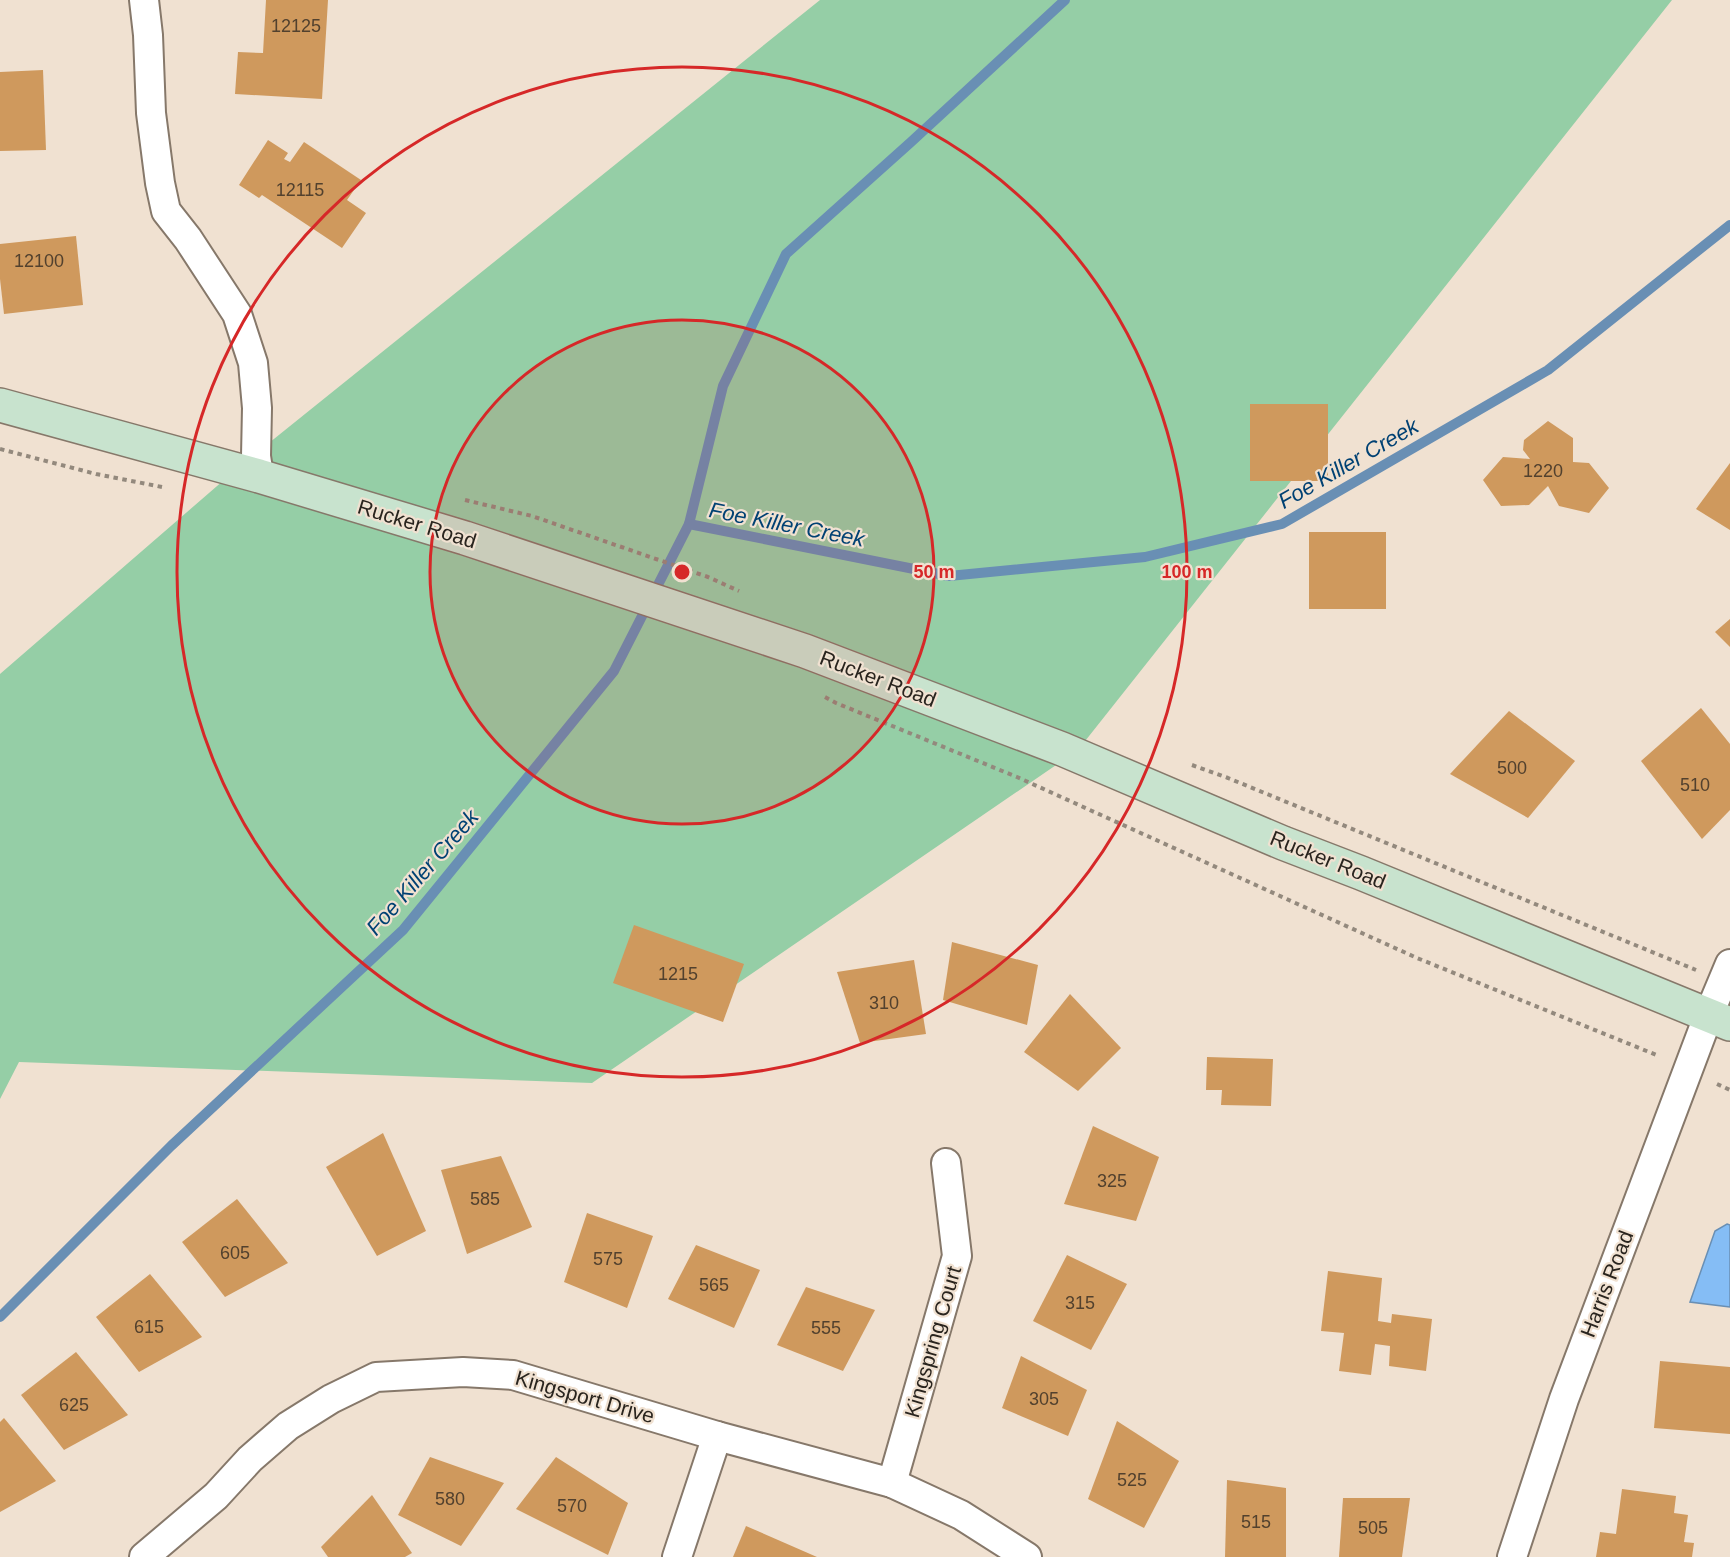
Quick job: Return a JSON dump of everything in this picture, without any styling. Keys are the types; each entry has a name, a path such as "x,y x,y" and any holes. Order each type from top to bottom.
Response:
{"main road":[{"name":"Rucker Road","path":"0,405 259,476 475,541 804,651 1062,749 1283,843 1719,1019"}],"street":[{"path":"144,0 152,113 160,183 166,211 188,239 237,314 253,363 257,408 256,456 259,476"},
{"name":"Harris Road","path":"1512,1557 1564,1399 1688,1070 1719,1019 1730,964"},
{"name":"Kingspring Court","path":"892,1483 957,1256 946,1163"},
{"name":"Kingsport Drive","path":"144,1557 216,1496 250,1459 288,1426 331,1399 376,1377 463,1372 513,1375 717,1436 892,1483 961,1515 1027,1557"},
{"path":"677,1557 717,1436"}],"path":[{"path":"0,449 96,474 165,488"},
{"path":"604,542 708,578"},
{"path":"816,692 836,703 1028,782 1417,958 1655,1054 1730,1090"}],"green space":[{"path":"820,0 1672,0 1078,750 592,1083 19,1062 0,1099 0,674 239,467"}],"water":[{"path":"1727,1224 1730,1225 1730,1307 1690,1302 1715,1231"}],"building":[{"path":"266,0 328,0 322,99 235,94 238,52 263,53"},
{"path":"43,70 46,150 0,151 0,72"},
{"path":"268,140 288,153 284,159 290,162 304,142 361,180 347,200 366,213 342,248 262,195 259,198 239,185"},
{"path":"76,236 83,305 4,314 0,279 0,244"},
{"path":"1250,404 1328,404 1328,481 1250,481"},
{"path":"1548,421 1573,438 1573,462 1589,463 1609,488 1589,513 1559,506 1548,486 1529,505 1501,506 1483,480 1503,457 1530,459 1523,450 1524,440"},
{"path":"1730,463 1730,530 1696,509"},
{"path":"1309,532 1386,532 1386,609 1309,609"},
{"path":"1730,619 1730,647 1715,632"},
{"path":"1701,708 1730,744 1730,810 1702,839 1641,761"},
{"path":"1509,711 1575,761 1528,818 1450,774"},
{"path":"634,925 744,964 723,1022 613,983"},
{"path":"952,942 1038,965 1027,1025 943,1000"},
{"path":"914,960 926,1034 860,1043 837,972"},
{"path":"1070,994 1121,1048 1078,1091 1024,1052"},
{"path":"1207,1057 1273,1059 1271,1106 1221,1105 1222,1090 1206,1090"},
{"path":"1093,1126 1159,1157 1136,1221 1064,1204"},
{"path":"383,1133 426,1231 377,1256 326,1167"},
{"path":"501,1156 532,1227 467,1254 441,1170"},
{"path":"237,1199 288,1263 225,1297 182,1242"},
{"path":"587,1213 653,1236 627,1308 564,1282"},
{"path":"696,1245 760,1270 734,1328 668,1299"},
{"path":"1067,1255 1127,1284 1091,1350 1033,1321"},
{"path":"1328,1271 1382,1278 1378,1321 1391,1323 1392,1314 1432,1319 1426,1371 1389,1366 1390,1346 1375,1344 1371,1375 1339,1371 1344,1333 1321,1331"},
{"path":"150,1274 202,1337 139,1372 96,1317"},
{"path":"806,1287 875,1310 843,1371 777,1345"},
{"path":"76,1352 128,1415 64,1450 21,1395"},
{"path":"1021,1356 1087,1390 1068,1436 1002,1408"},
{"path":"1660,1361 1730,1367 1730,1434 1654,1428"},
{"path":"4,1418 56,1481 0,1512 0,1422"},
{"path":"1117,1421 1179,1461 1144,1528 1088,1499"},
{"path":"430,1457 504,1483 461,1546 398,1515"},
{"path":"556,1457 628,1503 608,1555 516,1509"},
{"path":"1227,1480 1286,1488 1286,1557 1225,1557"},
{"path":"1622,1489 1676,1496 1674,1513 1688,1515 1684,1542 1694,1543 1692,1557 1596,1557 1600,1532 1616,1534"},
{"path":"372,1495 412,1553 405,1557 328,1557 321,1547"},
{"path":"1343,1498 1410,1498 1402,1557 1339,1557"},
{"path":"746,1526 817,1557 733,1557"}],"waterway":[{"path":"689,524 723,386 786,254 1065,0"},
{"name":"Foe Killer Creek","path":"0,1317 171,1146 403,930 614,671 689,524 949,576 1145,557 1282,524 1548,370 1730,225"}]}
